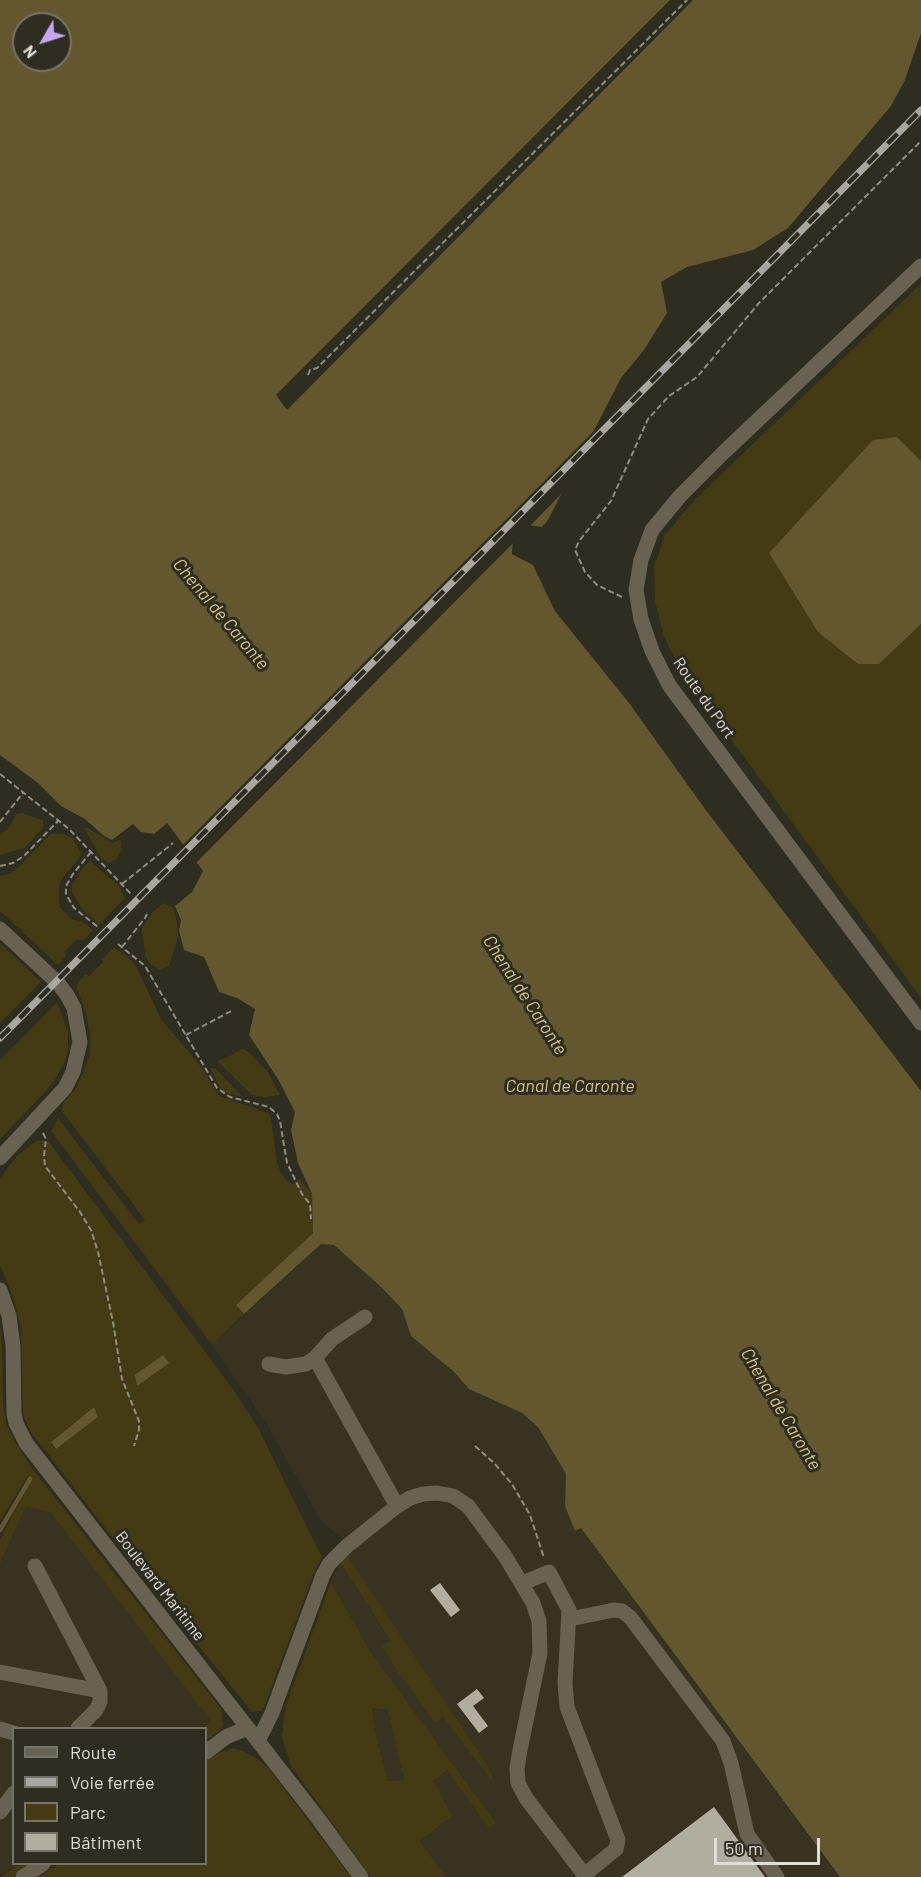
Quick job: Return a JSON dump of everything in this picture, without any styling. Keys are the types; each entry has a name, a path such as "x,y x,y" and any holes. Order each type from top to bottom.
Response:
{"street":[{"name":"Route du Port","path":"921,266 723,453 659,522 652,530 641,560 636,590 641,619 652,651 669,685 921,1023"},
{"path":"0,929 58,983 74,1008 80,1042 73,1072 65,1088 0,1158"},
{"name":"Boulevard Maritime","path":"0,1290 9,1316 13,1346 14,1414 20,1433 361,1877"},
{"path":"269,1364 297,1366 315,1358 332,1339 365,1317"},
{"path":"315,1358 397,1506"},
{"path":"258,1742 272,1713 329,1564 346,1546 397,1506 423,1494 437,1493 453,1496 468,1506 505,1556 533,1603 539,1621 540,1653 520,1750 517,1768 518,1783 526,1798 585,1876 616,1849 618,1840 567,1707 565,1683 570,1619 566,1601 549,1572 523,1583"},
{"path":"35,1566 100,1691 100,1702 96,1710 79,1727"},
{"path":"570,1619 614,1610 622,1611 630,1617 723,1741 731,1763 747,1834 777,1877"},
{"path":"0,1672 100,1691"},
{"path":"207,1751 226,1737 248,1728"},
{"path":"0,1812 12,1796"},
{"path":"23,1877 40,1865"}],"path":[{"path":"308,375 310,370 317,368 687,0"},
{"path":"638,600 612,594 597,585 585,572 575,550 579,541 611,501 648,418 669,396 697,377 759,303 921,141"},
{"path":"0,774 58,821 131,894"},
{"path":"0,822 23,793"},
{"path":"0,866 13,863 24,856 58,821"},
{"path":"122,884 173,843"},
{"path":"91,852 73,874 66,886 66,894 74,908 98,927"},
{"path":"122,946 147,914"},
{"path":"118,944 145,966 217,1088 222,1093 269,1107 277,1114 287,1163 310,1204 311,1219"},
{"path":"186,1035 233,1010"},
{"path":"35,1120 46,1139 45,1166 80,1212 91,1230 98,1252 122,1379 139,1421 134,1446"},
{"path":"475,1446 512,1484 530,1515 549,1572"}],"shaded area":[{"name":"Canal de Caronte","path":"0,0 670,0 276,395 287,410 693,0 921,0 921,33 905,80 891,106 788,228 753,250 687,267 661,282 667,313 644,350 621,378 548,520 542,527 521,524 513,539 512,554 533,565 555,611 629,703 705,809 921,1091 921,1877 840,1877 581,1528 575,1531 565,1506 566,1474 538,1427 522,1413 469,1389 454,1372 411,1336 402,1309 334,1245 321,1244 244,1314 236,1305 313,1233 312,1194 298,1163 291,1130 295,1112 278,1079 249,1035 255,1009 237,998 219,992 204,957 184,950 179,931 181,920 175,906 192,892 203,871 167,823 154,834 141,832 133,824 112,840 85,819 61,806 38,783 0,755"},
{"path":"897,437 921,461 921,624 879,664 858,664 818,632 769,553 873,440"},
{"path":"321,1244 334,1245 380,1286 402,1309 411,1336 454,1372 469,1389 522,1413 538,1427 566,1474 565,1506 575,1531 581,1528 839,1877 446,1877 420,1841 433,1781 447,1769 489,1827 496,1823 370,1651 331,1582 340,1562 390,1641 383,1647 397,1671 435,1723 443,1717 349,1558 351,1552 342,1538 321,1521 266,1423 212,1345"},
{"path":"163,1355 169,1363 137,1386 135,1375"},
{"path":"94,1407 98,1417 56,1449 51,1442"},
{"path":"26,1506 51,1513 210,1720 204,1727 12,1727 12,1865 18,1865 0,1876 0,1564"},
{"path":"372,1708 388,1710 405,1780 388,1782 377,1740"}],"green space":[{"path":"921,284 921,461 897,437 879,663 921,624 921,998 683,674 664,637 655,601 654,567 665,535 695,499"},
{"path":"22,813 43,820 43,828 25,848 0,855 0,833 7,830 16,814"},
{"path":"84,828 88,828 112,843 120,840 122,842 116,860 108,863 101,858"},
{"path":"50,834 63,834 73,839 81,852 79,859 63,877 59,886 59,906 71,919 81,921 93,930 83,941 77,939 64,952 66,956 58,965 0,911 0,876 17,869"},
{"path":"90,861 119,886 125,898 99,925 82,909 72,893 72,885"},
{"path":"163,903 173,908 178,937 169,966 160,970 149,963 145,956 142,928 152,913"},
{"path":"0,943 41,982 0,1023"},
{"path":"114,947 137,968 161,1019 199,1064 220,1096 268,1113 271,1118 277,1163 281,1173 287,1181 293,1184 300,1179 312,1194 313,1233 236,1305 244,1314 212,1345 51,1131 58,1118 139,1224 145,1220 61,1110 64,1102 77,1087 90,1054 90,1034 86,1014 76,986 85,974 89,976 103,962 102,960"},
{"path":"57,1002 68,1032 68,1051 64,1064 44,1093 0,1139 0,1060"},
{"path":"242,1048 268,1072 280,1095 264,1097 252,1095 217,1061"},
{"path":"210,1068 215,1068 243,1097 221,1090"},
{"path":"36,1141 49,1142 235,1392 258,1428 322,1557 261,1711 252,1712 140,1573 26,1423 23,1413 21,1327 13,1297 0,1265 0,1178 17,1156","holes":["94,1407 97,1417 55,1449 51,1442"]},
{"path":"0,1327 3,1402 6,1422 15,1442 31,1467 222,1710 223,1726 218,1732 207,1739 207,1727 204,1727 210,1720 51,1513 26,1506 0,1564 0,1539 31,1481 27,1477 0,1521"},
{"path":"351,1553 349,1558 488,1766 494,1783 443,1717 435,1723 397,1671 382,1646 390,1640 340,1562"},
{"path":"331,1582 370,1651 496,1823 489,1828 447,1770 433,1781 452,1816 420,1841 446,1877 371,1877 291,1766 282,1737 285,1708","holes":["372,1708 388,1710 404,1780 388,1781 377,1740"]},
{"path":"233,1748 259,1760 270,1770 351,1877 39,1877 57,1865 207,1865 207,1758"},
{"path":"18,1865 30,1865 12,1877 0,1877"}],"pier":[{"path":"600,425 567,488 528,528 522,527 517,539 194,865 181,847"}],"building":[{"path":"440,1583 460,1610 451,1617 430,1590"},
{"path":"477,1689 484,1698 473,1706 488,1726 479,1733 457,1704"},
{"path":"714,1807 765,1877 622,1877"}],"waterway":[{"path":"0,1530 30,1479"}],"railway":[{"path":"0,1038 921,110"}],"water label":[{"name":"Chenal de Caronte","path":"221,614"},
{"name":"Chenal de Caronte","path":"525,995"},
{"name":"Chenal de Caronte","path":"781,1409"}]}
